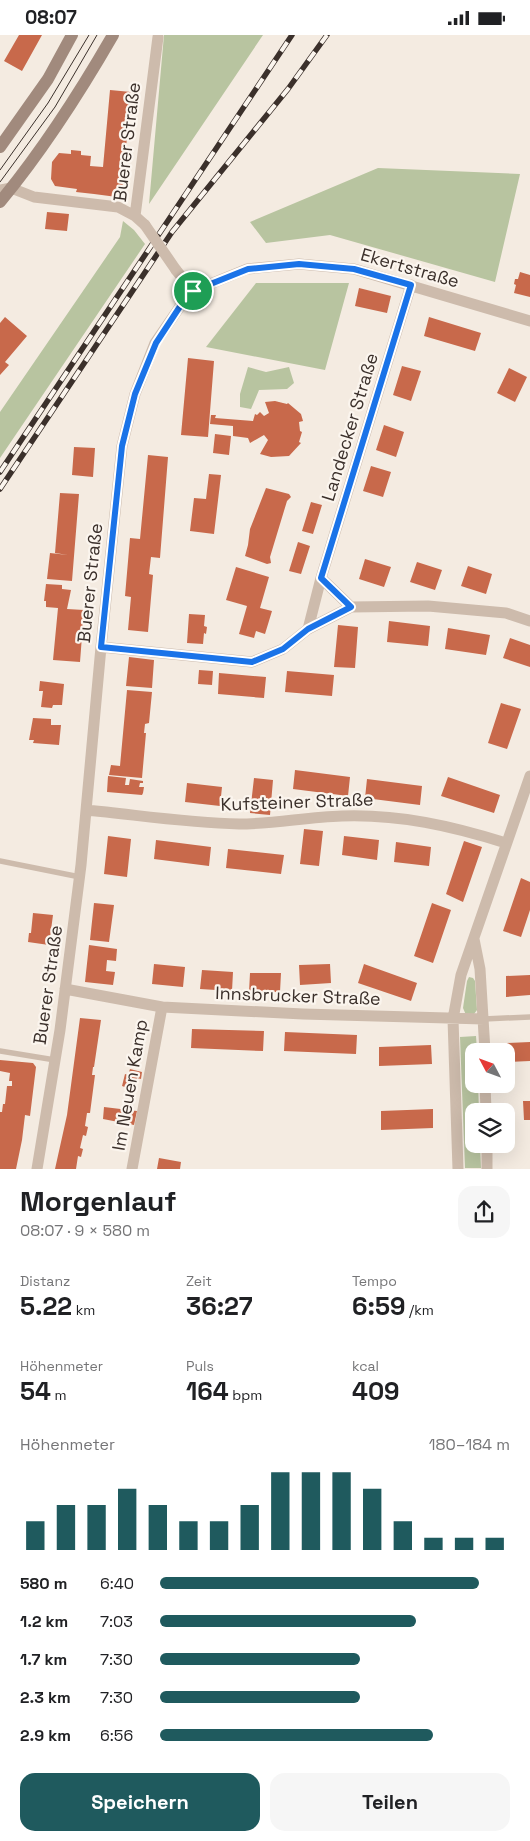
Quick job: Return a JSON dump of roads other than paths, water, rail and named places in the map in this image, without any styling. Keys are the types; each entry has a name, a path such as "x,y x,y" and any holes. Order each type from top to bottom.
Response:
{"main road":[{"path":"0,147 48,79 72,35"},
{"path":"0,202 6,189 41,149 74,101 113,35"}],"street":[{"name":"Buerer Straße","path":"37,1169 55,1060 80,877 122,446 135,394 156,343 179,308 193,291 176,271 145,225 135,216 158,37"},
{"path":"6,189 34,197 118,207 135,216"},
{"name":"Ekertstraße","path":"193,291 248,269 299,264 354,269 530,321"},
{"name":"Landecker Straße","path":"308,629 321,578 411,285"},
{"path":"321,578 351,607"},
{"path":"101,647 252,662 283,649 308,629 351,607 428,606 506,613 530,621"},
{"path":"458,1169 454,1019 461,975 506,843 527,791 530,776"},
{"name":"Kufsteiner Straße","path":"87,809 200,822 239,824 340,816 395,817 460,829 506,843"},
{"path":"474,938 480,969 485,1043"},
{"name":"Innsbrucker Straße","path":"65,989 162,1007 484,1019"},
{"name":"Im Neuen Kamp","path":"132,1169 162,1007"},
{"path":"487,1153 487,1169"}],"lane":[{"path":"0,861 80,877"},
{"name":"Innsbrucker Straße","path":"484,1019 530,1017"},
{"path":"0,1051 55,1060"}],"tram line":[{"path":"0,170 48,103 89,35"},
{"path":"0,182 55,107 97,35"}],"railway":[{"path":"0,472 292,35"},
{"path":"0,489 172,232 288,89 327,35"}]}
